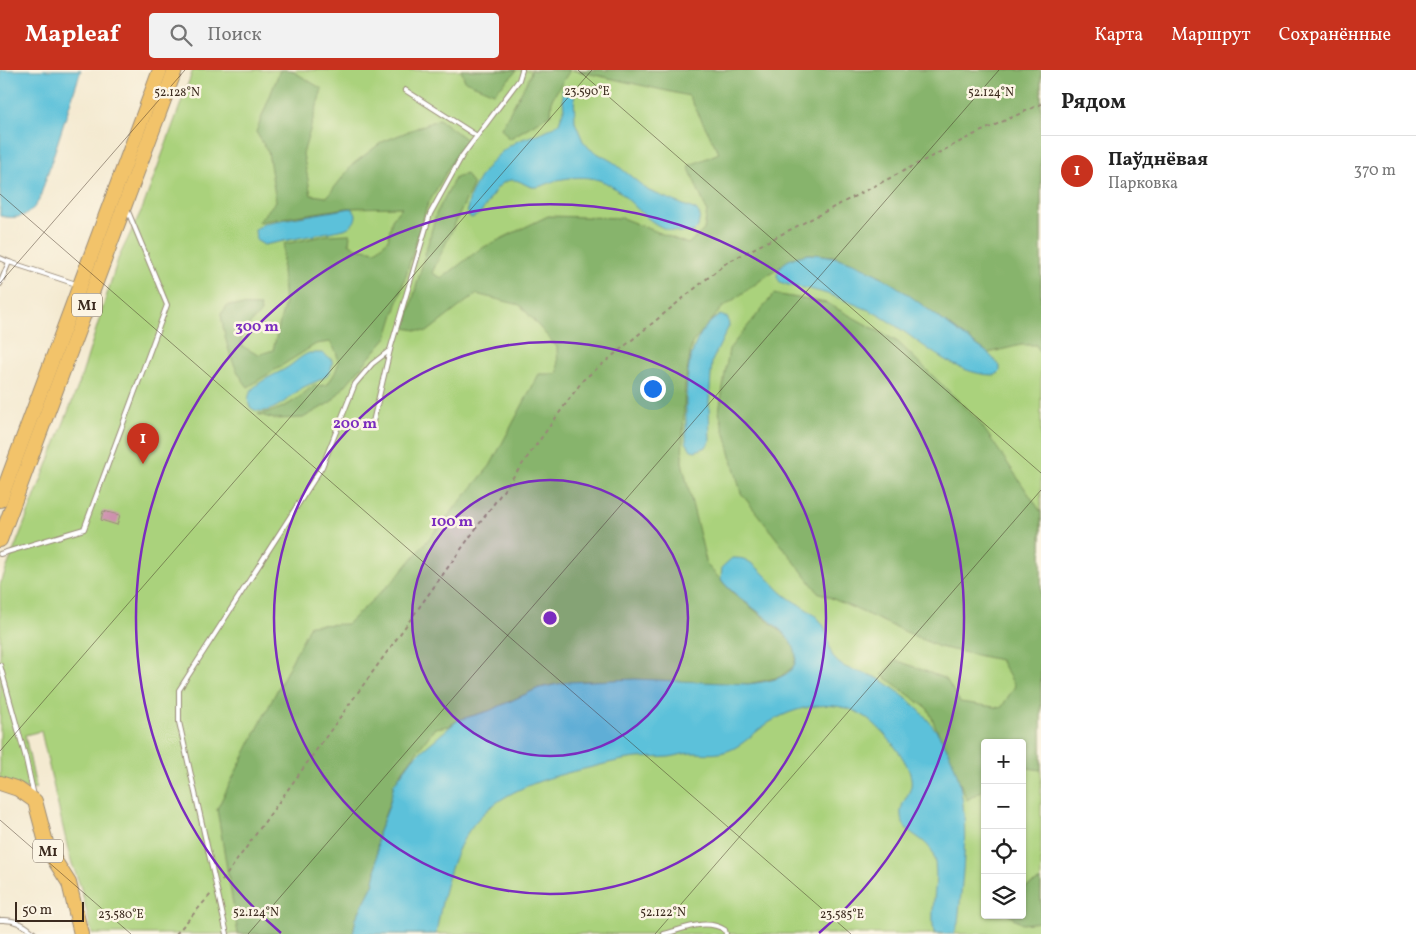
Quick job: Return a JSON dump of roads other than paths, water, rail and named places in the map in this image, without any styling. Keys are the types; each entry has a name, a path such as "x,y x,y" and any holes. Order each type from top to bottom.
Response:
{"highway":[{"name":"М1","path":"0,500 160,70"},
{"name":"М1","path":"0,540 175,70"},
{"path":"0,783 18,789 35,801"},
{"name":"М1","path":"35,801 48,850 69,883 81,934"}],"lane":[{"path":"373,422 390,350 430,214 462,156 519,80 522,70"},
{"path":"405,90 477,136"},
{"path":"0,554 84,529 167,304 125,204"},
{"path":"0,258 80,285"},
{"path":"0,284 9,262"},
{"path":"227,934 179,722 179,690 322,467 355,384 372,364 390,350"},
{"path":"0,665 25,755 35,801"},
{"path":"0,920 16,921 27,926 35,934"},
{"path":"664,934 707,923 716,924 725,930 726,934"}],"water":[{"path":"0,70 81,70 39,200 32,210 18,217 0,216"},
{"path":"569,86 574,90 575,122 583,141 590,149 613,162 649,191 696,210 700,215 698,227 693,232 677,232 663,228 611,186 599,180 584,177 563,179 535,187 514,180 504,182 477,215 471,218 469,216 470,197 478,180 490,164 512,144 545,131 559,123 564,109 562,90"},
{"path":"351,208 356,214 355,219 351,225 344,229 264,245 256,240 255,230 264,223"},
{"path":"809,254 843,259 888,281 988,353 1000,366 1000,371 996,375 962,368 931,351 871,311 828,294 780,282 777,277 778,272 784,263 793,258"},
{"path":"720,315 728,318 729,326 712,361 709,402 710,441 706,447 696,451 691,450 686,442 686,391 691,355 698,339 707,326"},
{"path":"309,353 322,353 332,360 332,366 327,375 302,388 270,410 257,411 250,407 248,400 250,393 259,383"},
{"path":"732,558 743,559 752,563 786,596 814,615 825,627 830,650 834,658 842,666 878,678 897,691 924,715 943,741 955,768 962,796 965,826 958,923 954,934 934,933 935,864 930,848 902,822 901,808 911,786 911,778 898,750 884,733 859,713 845,708 817,706 803,708 776,719 735,748 724,752 712,754 689,753 669,757 621,760 540,781 512,793 490,807 473,825 460,846 450,870 436,934 353,934 356,918 373,885 376,872 378,834 389,806 394,784 413,758 458,720 489,711 539,688 568,682 635,679 748,684 781,677 792,669 795,663 795,652 790,641 721,579 722,567"}],"place":[{"name":"Паўднёвая","path":"143,464"}]}
